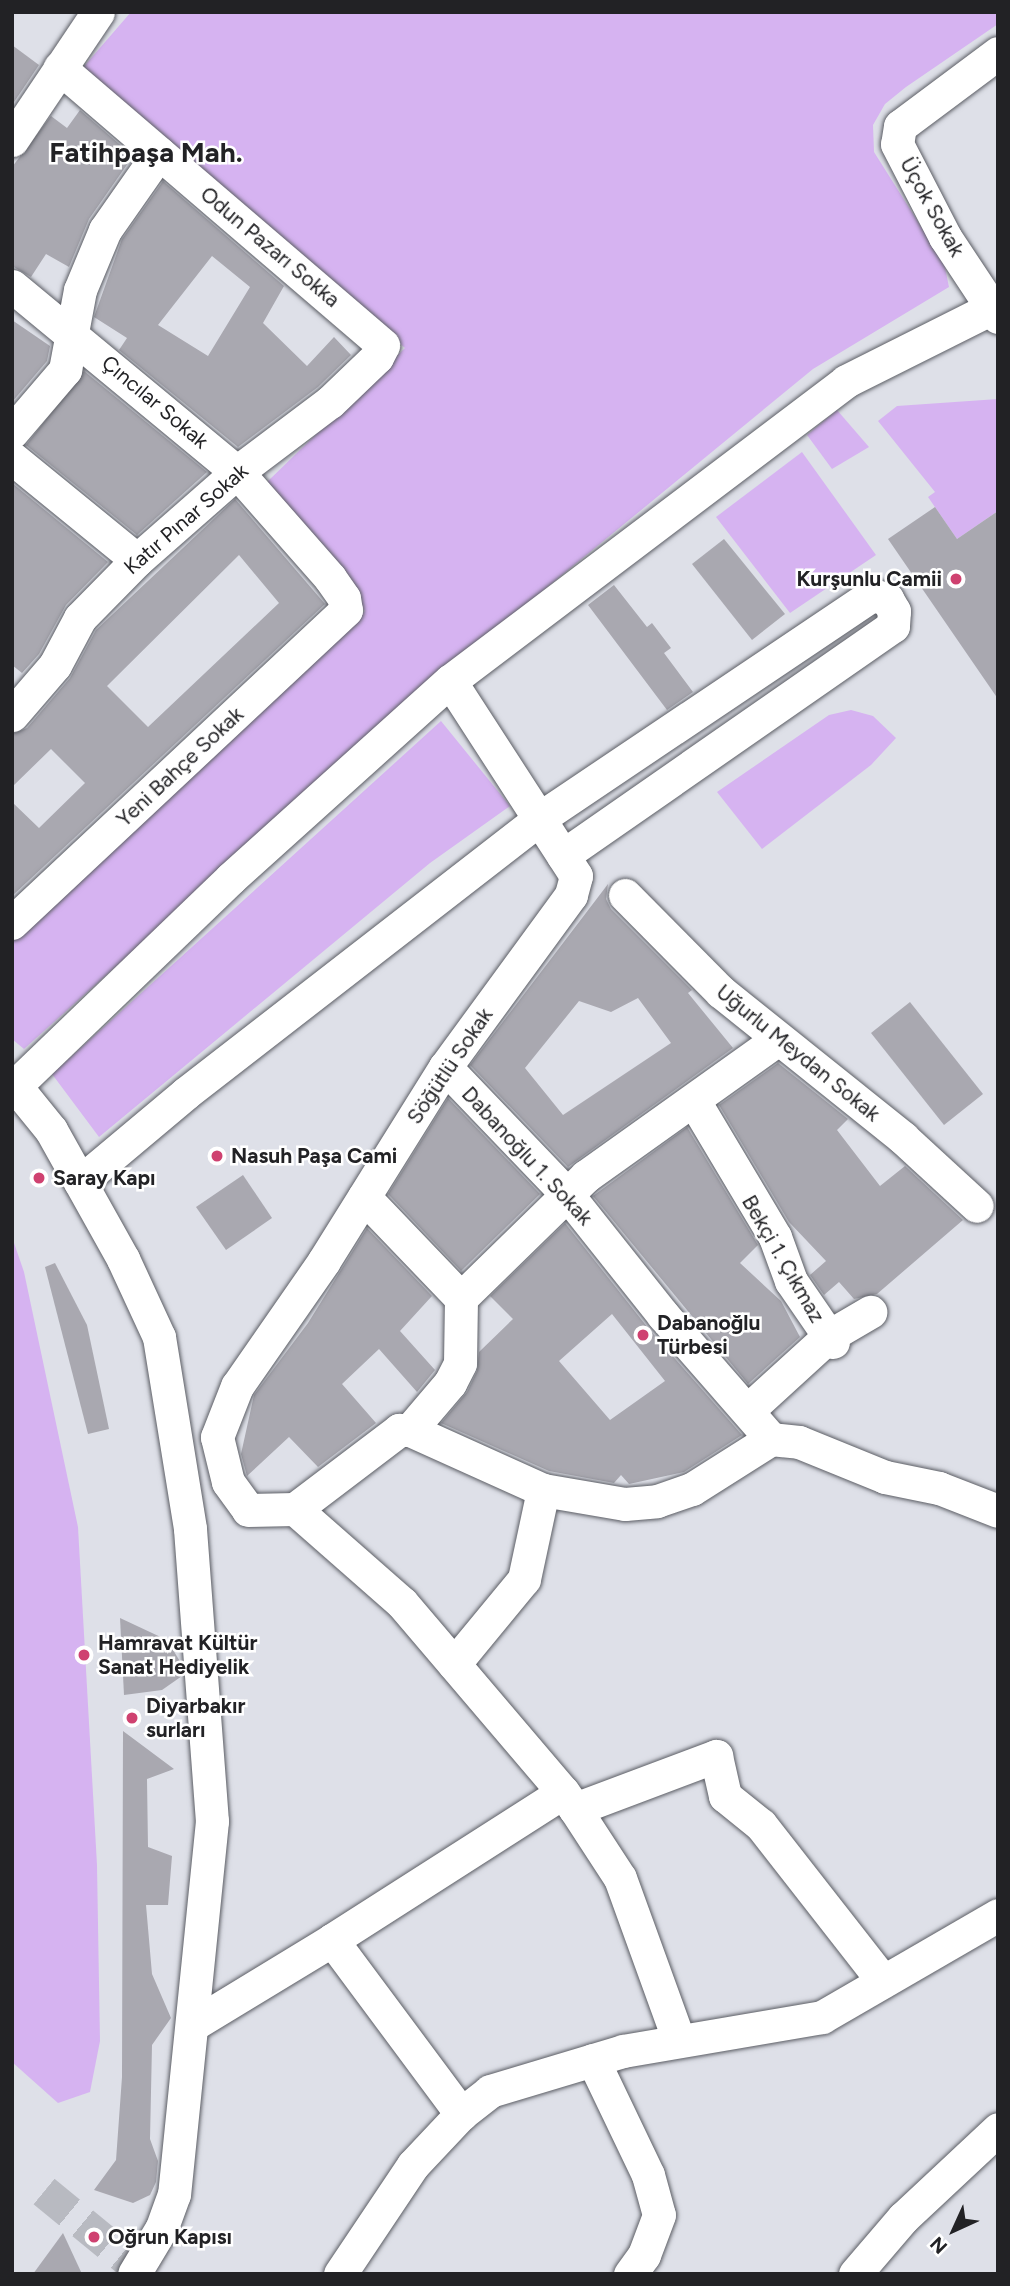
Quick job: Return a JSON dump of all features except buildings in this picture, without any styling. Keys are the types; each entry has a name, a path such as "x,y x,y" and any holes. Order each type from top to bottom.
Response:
{"street":[{"path":"12,140 22,102 60,68 98,12"},
{"name":"Üçok Sokak","path":"995,313 945,237 897,144 900,126 998,53"},
{"name":"Odun Pazarı Sokka","path":"60,68 383,345"},
{"path":"12,432 65,370 80,290 105,230 159,153"},
{"name":"Çıncılar Sokak","path":"12,286 237,472 330,578 344,598 346,610"},
{"path":"140,2272 162,2229 174,2193 194,2024 212,1821 190,1529 159,1338 51,1130 14,1083 231,877 450,681 846,381 995,313"},
{"name":"Katır Pınar Sokak","path":"12,715 55,665 80,618 137,560 237,472 330,402 377,357 383,345"},
{"path":"12,458 137,560"},
{"path":"80,1182 186,1093 540,818 872,595 887,598 894,611 893,626 570,865 540,818 450,681"},
{"name":"Yeni Bahçe Sokak","path":"12,923 346,610"},
{"name":"Söğütlü Sokak","path":"295,1509 248,1510 228,1482 217,1437 237,1385 364,1197 445,1067 571,895 570,865"},
{"name":"Uğurlu Meydan Sokak","path":"625,895 721,992 903,1138 977,1206"},
{"path":"410,1430 450,1383 460,1363 461,1298 566,1193 778,1039"},
{"name":"Dabanoğlu 1. Sokak","path":"445,1067 566,1193 663,1315 771,1439"},
{"name":"Bekçi 1. Çıkmaz","path":"694,1101 775,1237 796,1290 831,1339"},
{"path":"364,1197 461,1298"},
{"path":"748,1410 831,1339 870,1312"},
{"path":"679,2041 620,1878 569,1800 401,1602 295,1509 379,1443 399,1430 410,1430 543,1490 625,1504 657,1501 721,1474 771,1439 799,1442 885,1477 939,1488 998,1511"},
{"path":"454,1664 524,1579 543,1490"},
{"path":"194,2024 569,1800 716,1756 725,1796 761,1825 883,1981"},
{"path":"340,2274 413,2165 461,2114 490,2091 593,2060 679,2041 822,2017 998,1915"},
{"path":"332,1940 461,2114"},
{"path":"593,2060 648,2175 659,2215 644,2255 630,2274"},
{"path":"855,2274 903,2218 998,2129"}],"shaded area":[{"path":"131,12 998,12 998,24 906,87 885,104 873,125 874,152 944,263 949,287 813,369 439,676 24,1049 12,1039 12,936 365,611 266,483 405,348 255,214 80,71"},
{"path":"998,399 998,511 957,539 928,497 935,492 878,421 897,406"},
{"path":"837,410 869,447 832,469 807,435"},
{"path":"802,452 876,555 790,613 716,517"},
{"path":"851,710 873,716 896,738 871,765 762,849 717,792 829,715"},
{"path":"441,721 510,806 430,863 99,1137 52,1074"},
{"path":"12,1237 24,1272 78,1527 97,1865 100,2041 90,2092 58,2103 12,2062"}],"tunnel":[{"path":"44,2191 139,2269"}],"place":[{"name":"Kurşunlu Camii","path":"956,579"},
{"name":"Nasuh Paşa Cami","path":"217,1156"},
{"name":"Saray Kapı","path":"39,1178"},
{"name":"Dabanoğlu Türbesi","path":"643,1335"},
{"name":"Hamravat Kültür Sanat Hediyelik","path":"84,1655"},
{"name":"Diyarbakır surları","path":"132,1718"},
{"name":"Oğrun Kapısı","path":"94,2237"}],"district":[{"name":"Fatihpaşa Mah.","path":"146,152"}]}
